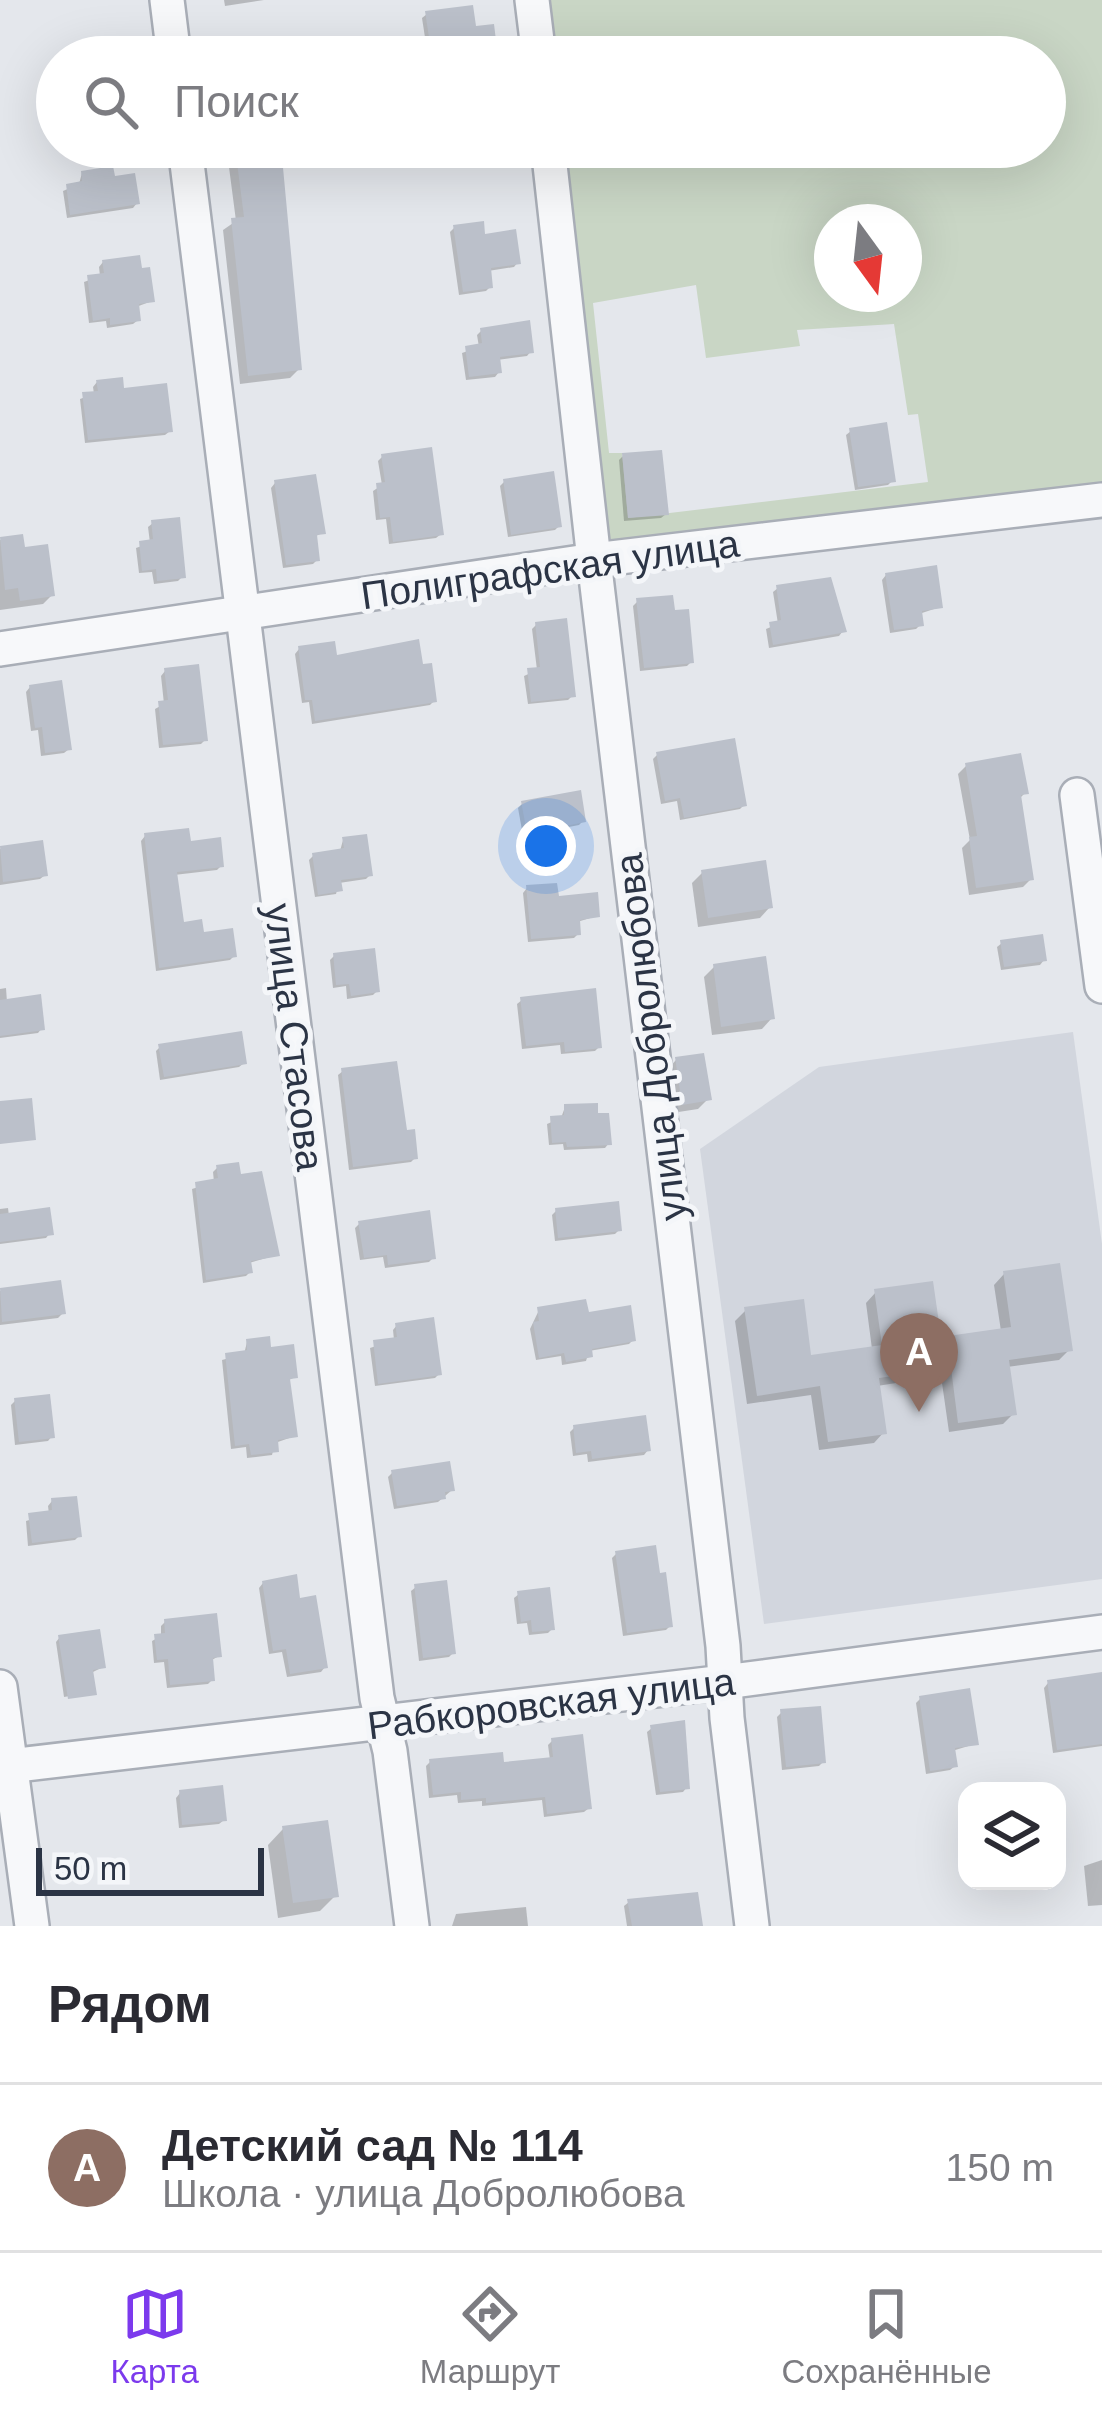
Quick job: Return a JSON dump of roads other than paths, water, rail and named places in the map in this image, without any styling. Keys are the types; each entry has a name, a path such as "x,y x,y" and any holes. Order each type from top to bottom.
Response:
{"street":[{"path":"167,0 171,36"},
{"path":"532,0 536,36"},
{"name":"улица Стасова","path":"188,168 371,1651 390,1751 412,1926"},
{"name":"улица Добролюбова","path":"550,168 752,1926"},
{"name":"Полиграфская улица","path":"0,649 593,560 1102,500"},
{"path":"1077,795 1102,986"},
{"name":"Рабкоровская улица","path":"5,1767 1102,1632"},
{"path":"0,1687 13,1885 32,1926"}],"place":[{"name":"Детский сад № 114","path":"919,1412"}]}
